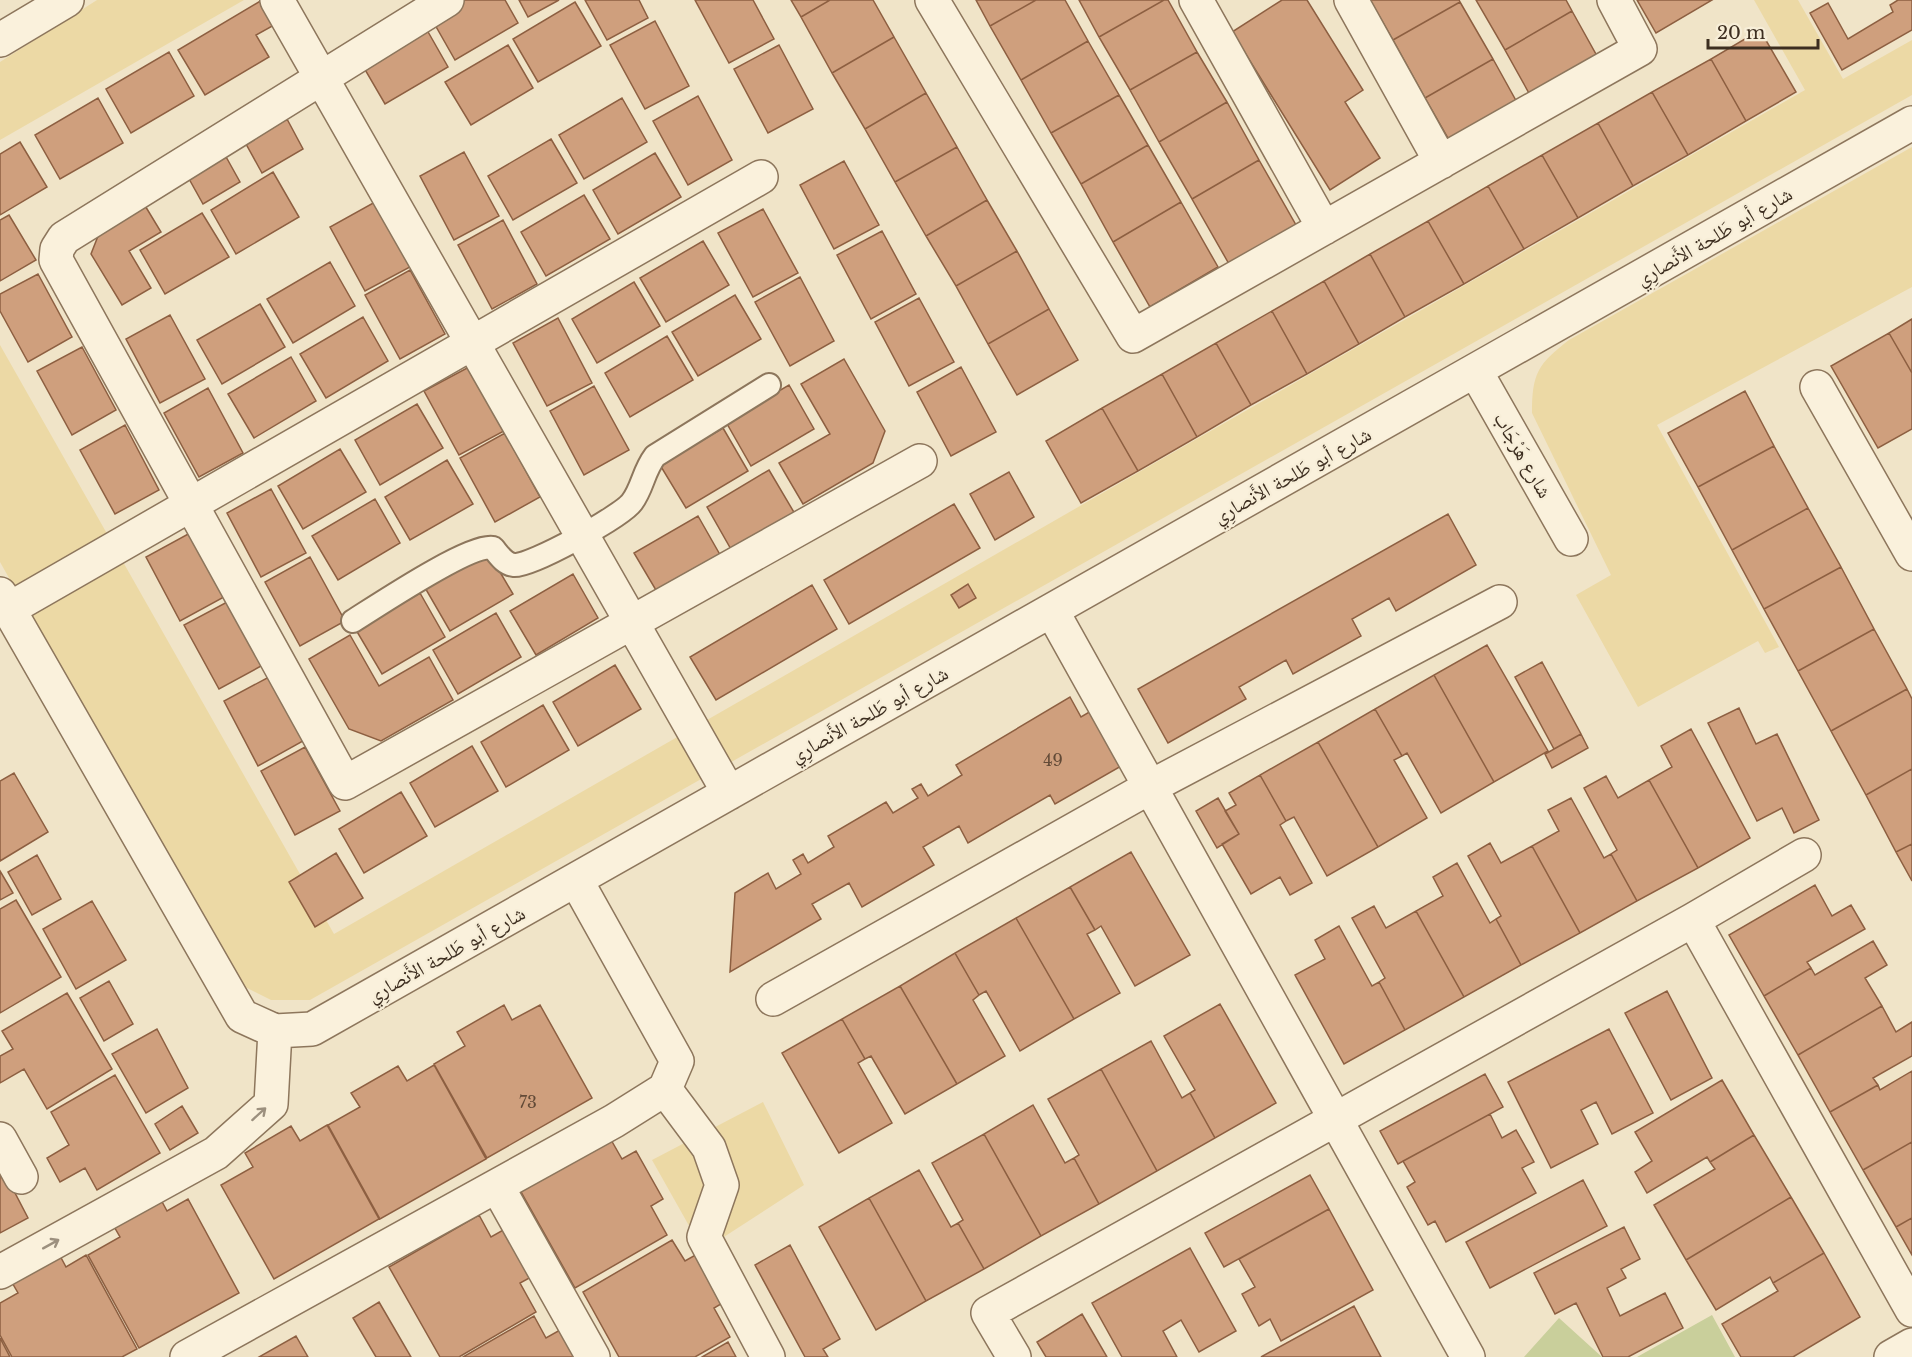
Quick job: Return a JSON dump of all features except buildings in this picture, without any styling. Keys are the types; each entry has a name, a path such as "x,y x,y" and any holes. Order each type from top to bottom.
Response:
{"street":[{"path":"0,40 67,0"},
{"path":"277,0 729,793"},
{"path":"447,0 64,238 57,249 56,260 345,783 920,461"},
{"path":"932,0 1133,336 1640,49 1614,0"},
{"path":"1196,0 1324,228"},
{"path":"1351,0 1441,162"},
{"name":"شارع أبو طَلحة الأَنصارِي","path":"5,601 242,1016 275,1031 312,1029 1476,372 1912,123"},
{"path":"5,601 190,505 761,177"},
{"name":"شارع هَرْجَاب","path":"1476,372 1570,539"},
{"path":"1817,387 1901,509 1912,554"},
{"path":"773,999 1150,787 1500,602"},
{"path":"1052,611 1468,1357"},
{"path":"1014,1357 988,1313 1694,920 1804,855"},
{"path":"187,1357 497,1186 665,1089 677,1060 576,880"},
{"path":"1694,920 1912,1310"},
{"path":"0,1272 216,1153 271,1104 275,1031"},
{"path":"665,1089 709,1148 722,1185 704,1237 768,1357"},
{"path":"0,1139 21,1177"},
{"path":"497,1186 592,1357"},
{"path":"1891,1357 1912,1346"}],"lane":[{"path":"352,621 455,560 486,546 494,548 505,562 518,566 582,536 622,513 633,501 644,470 655,456 769,385"}],"green space":[{"path":"1712,1315 1735,1357 1637,1357"},
{"path":"1559,1318 1602,1357 1524,1357"}],"sand":[{"path":"97,0 244,0 0,140 0,62"},
{"path":"1754,0 1798,0 1843,79 1912,40 1912,95 310,1000 271,1000 237,983 0,562 0,345 334,934 1805,90"},
{"path":"1912,147 1912,287 1657,425 1779,647 1765,653 1758,641 1638,707 1576,595 1611,575 1532,413 1533,388 1539,370 1550,356 1569,340"},
{"path":"763,1102 804,1185 713,1244 763,1357 652,1160"}]}
